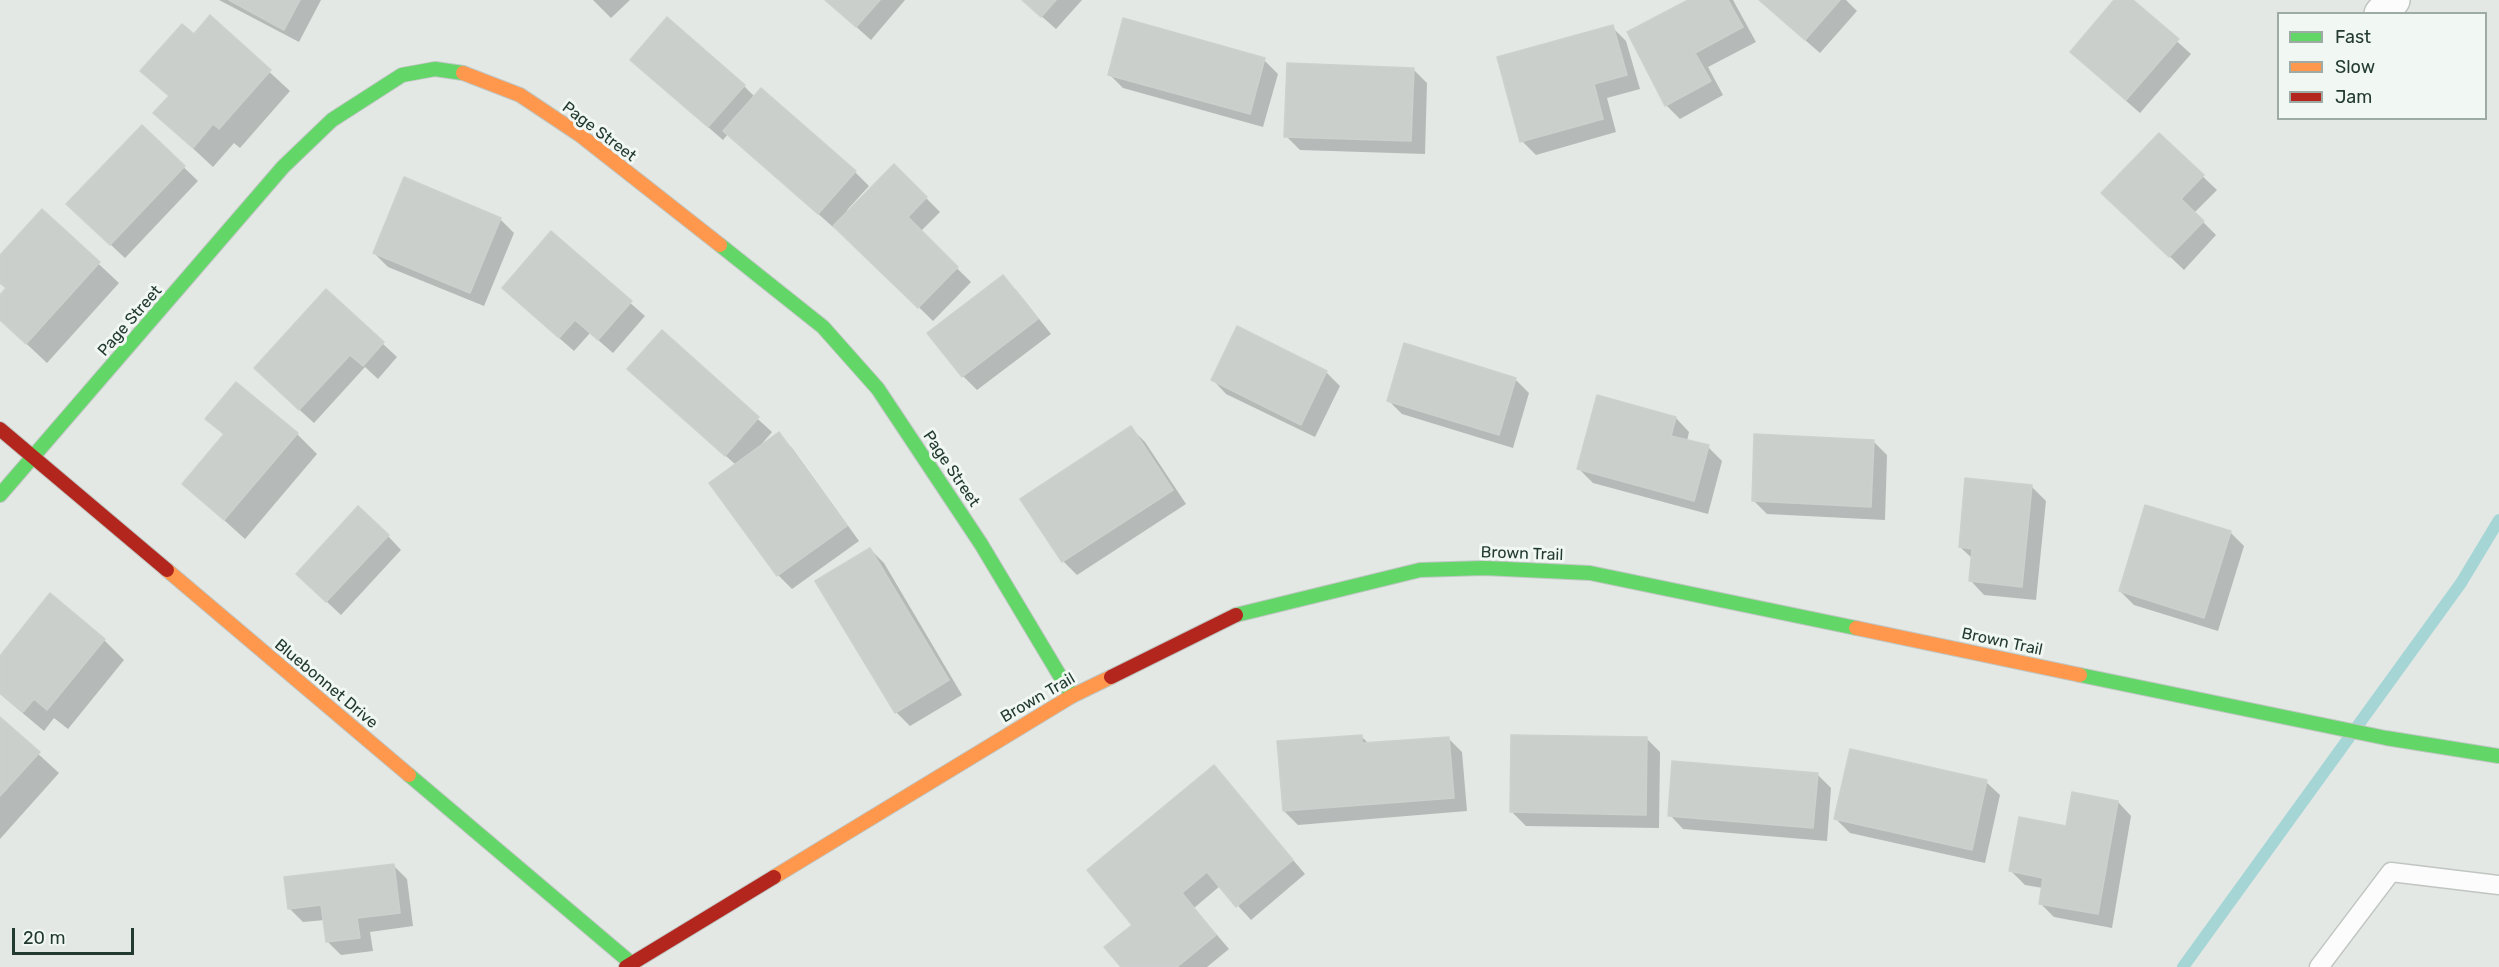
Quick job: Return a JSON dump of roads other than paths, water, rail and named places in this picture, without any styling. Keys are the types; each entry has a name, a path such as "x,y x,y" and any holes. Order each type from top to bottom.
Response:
{"street":[{"path":"2383,12 2393,0"},
{"name":"Page Street","path":"0,495 283,167 332,120 402,75 435,69 457,71 520,95 580,135 822,327 878,389 981,543 1072,696"},
{"name":"Bluebonnet Drive","path":"0,429 628,965"},
{"name":"Brown Trail","path":"628,965 1072,696 1229,617 1420,570 1484,568 1590,573 2314,724 2499,756"}],"lane":[{"path":"2319,967 2391,872 2499,885"}],"waterway":[{"path":"2183,967 2461,583 2499,520"}]}
